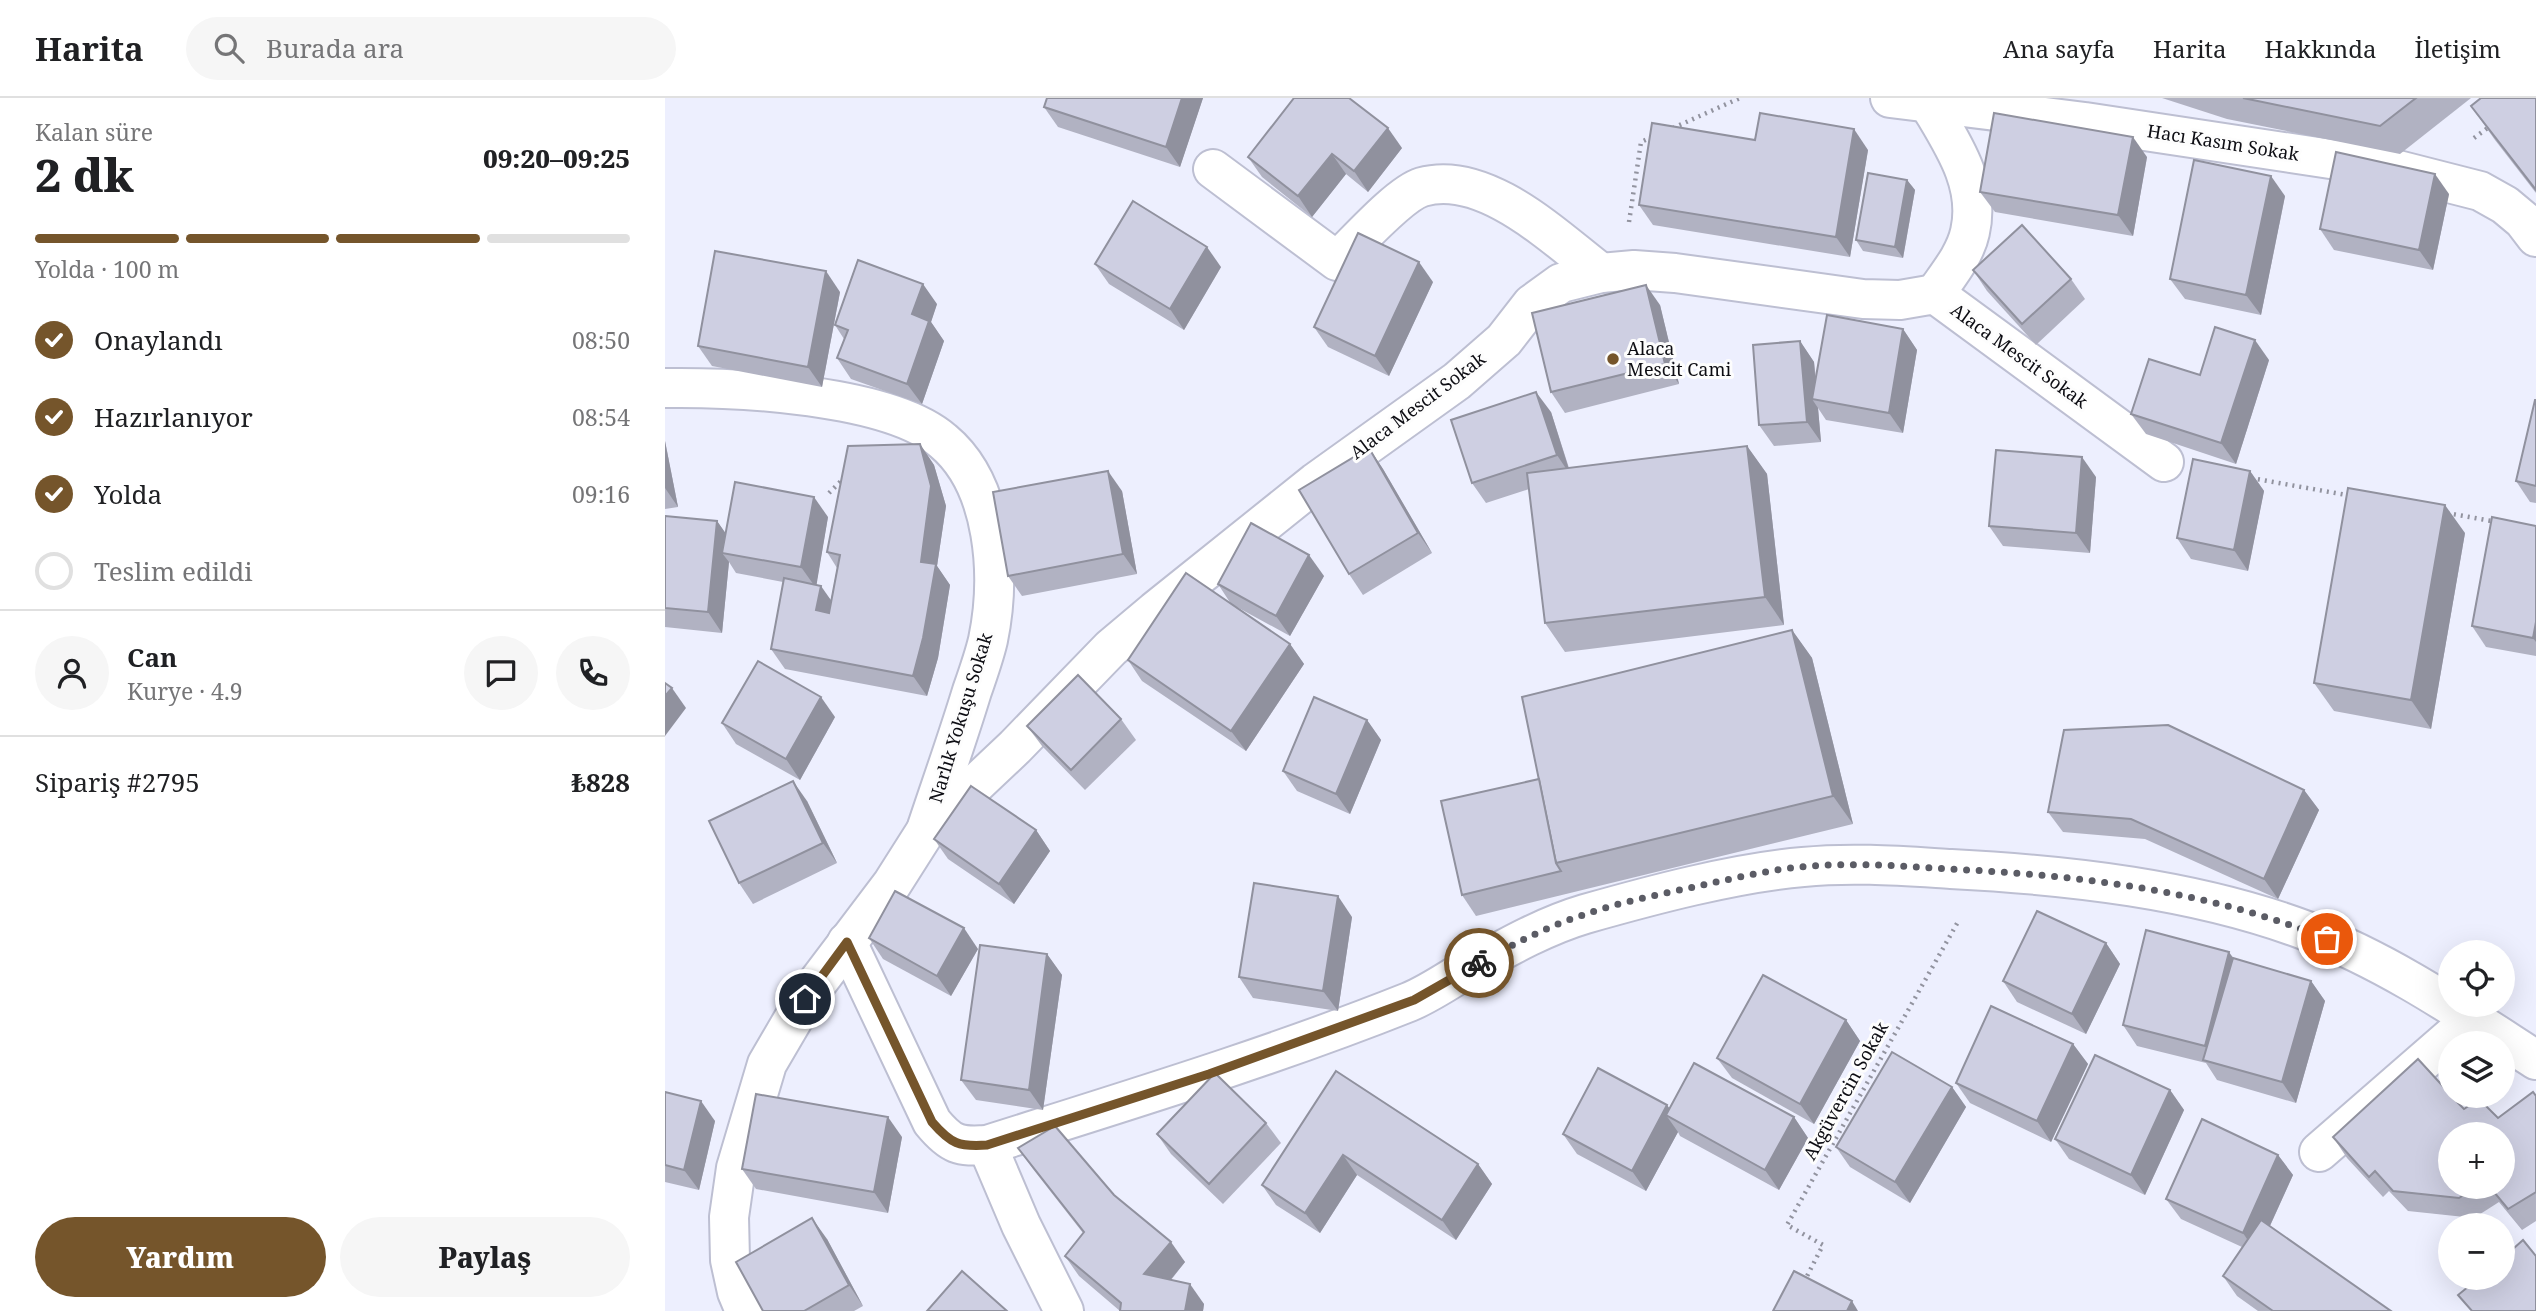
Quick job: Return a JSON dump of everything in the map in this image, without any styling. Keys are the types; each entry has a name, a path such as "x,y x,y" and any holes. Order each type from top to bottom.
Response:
{"street":[{"name":"Hacı Kasım Sokak","path":"1891,98 2085,122 2390,168 2480,191 2505,205 2523,220 2536,237"},
{"path":"1929,104 1957,151 1967,177 1972,202 1970,232 1956,265 1935,294"},
{"path":"1213,169 1337,261 1412,193 1421,187 1449,184 1481,190 1611,272"},
{"name":"Alaca Mescit Sokak","path":"745,1311 737,1292 730,1260 729,1217 736,1168 767,1064 805,999 892,884 925,832 1015,747 1111,648 1316,482 1457,381 1504,340 1532,304 1561,283 1611,272 1675,273 1864,299 1901,300 1935,294 2164,462"},
{"name":"Narlık Yokuşu Sokak","path":"665,388 752,390 835,401 881,412 920,426 943,440 961,459 978,491 992,540 995,586 988,640 925,832"},
{"path":"847,942 932,1122 947,1139 965,1147 987,1145 1209,1074 1414,1000 1523,939 1581,915 1661,894 1802,867 1872,864 1987,871 2115,884 2254,913 2349,948 2472,1019 2536,1060"},
{"path":"2319,1152 2472,1019"},
{"path":"987,1145 1021,1225 1064,1311"}],"path":[{"path":"1666,131 1740,98"},
{"path":"2465,145 2497,122"},
{"path":"1611,272 1641,142 1653,137"},
{"path":"2243,477 2363,498"},
{"path":"2443,513 2509,524"},
{"name":"Akgüvercin Sokak","path":"1800,1289 1823,1245 1787,1225 1987,871"}],"building":[{"path":"1047,98 1182,98 1166,147 1044,107"},
{"path":"1294,98 1349,98 1388,128 1354,171 1332,154 1298,196 1248,157"},
{"path":"2243,98 2416,98 2380,126"},
{"path":"2481,98 2536,98 2536,190 2471,106"},
{"path":"1760,113 1854,129 1836,237 1639,205 1652,123 1755,140"},
{"path":"1994,113 2133,137 2118,215 1980,192"},
{"path":"2336,152 2435,174 2419,250 2320,229"},
{"path":"2194,160 2271,176 2246,295 2170,279"},
{"path":"1868,173 1907,180 1895,247 1856,240"},
{"path":"1133,201 1207,247 1170,309 1095,264"},
{"path":"2022,225 2071,279 2022,324 1973,270"},
{"path":"1358,233 1419,262 1375,356 1314,327"},
{"path":"715,251 826,271 808,367 698,346"},
{"path":"858,260 923,284 912,314 929,321 907,384 837,358 848,330 835,325"},
{"name":"Alaca Mescit Cami","path":"1646,285 1665,364 1551,392 1532,313"},
{"path":"1827,315 1903,329 1889,413 1812,399"},
{"path":"2215,327 2255,340 2221,443 2131,414 2149,359 2200,375"},
{"path":"1800,341 1807,422 1759,425 1753,345"},
{"path":"1536,392 1557,455 1472,483 1451,420"},
{"path":"2536,400 2536,486 2516,481"},
{"path":"920,444 931,486 921,562 936,564 923,638 913,676 771,649 784,578 821,586 816,610 829,613 840,555 827,552 848,446"},
{"path":"1747,446 1765,597 1545,623 1527,473"},
{"path":"1369,448 1418,533 1349,574 1299,490"},
{"path":"1996,450 2082,457 2076,533 1989,526"},
{"path":"2193,459 2250,471 2234,550 2177,538"},
{"path":"1108,471 1123,554 1008,576 993,492"},
{"path":"735,482 814,497 801,567 722,553"},
{"path":"2348,488 2445,505 2411,700 2314,683"},
{"path":"665,516 717,521 708,612 665,608"},
{"path":"2492,517 2536,526 2536,622 2533,638 2472,626"},
{"path":"1251,523 1309,555 1276,616 1218,584"},
{"path":"1186,573 1290,644 1231,731 1128,660"},
{"path":"1792,630 1833,796 1556,863 1522,697"},
{"path":"758,661 821,697 786,759 722,723"},
{"path":"1078,675 1121,719 1071,770 1027,726"},
{"path":"665,683 672,688 665,696"},
{"path":"1314,697 1367,720 1336,794 1283,771"},
{"path":"2168,725 2304,790 2264,879 2131,819 2048,812 2064,730"},
{"path":"1539,779 1556,863 1561,871 1462,895 1441,801"},
{"path":"793,781 823,843 739,883 709,821"},
{"path":"971,786 1036,830 999,884 934,839"},
{"path":"1254,883 1338,896 1323,991 1239,977"},
{"path":"895,891 964,928 937,976 869,938"},
{"path":"2037,911 2106,943 2072,1014 2003,981"},
{"path":"2146,930 2229,952 2205,1046 2123,1025"},
{"path":"980,945 1047,954 1029,1090 961,1080"},
{"path":"2233,958 2311,981 2282,1082 2203,1060"},
{"path":"1763,975 1846,1020 1800,1104 1717,1058"},
{"path":"1991,1006 2073,1044 2037,1121 1956,1083"},
{"path":"1892,1052 1952,1087 1895,1182 1836,1147"},
{"path":"2095,1055 2170,1090 2131,1175 2055,1139"},
{"path":"2418,1059 2438,1081 2438,1108 2488,1108 2498,1118 2515,1108 2533,1092 2536,1096 2536,1192 2508,1209 2500,1199 2515,1199 2515,1122 2438,1122 2438,1196 2393,1191 2375,1171 2369,1177 2333,1137"},
{"path":"1694,1063 1794,1117 1765,1170 1666,1115"},
{"path":"1598,1068 1667,1105 1632,1171 1563,1134"},
{"path":"1336,1071 1478,1164 1442,1220 1343,1155 1305,1213 1262,1185"},
{"path":"1215,1073 1266,1123 1209,1184 1157,1134"},
{"path":"665,1092 701,1101 684,1170 665,1165"},
{"path":"756,1094 888,1117 874,1192 742,1169"},
{"path":"2202,1119 2278,1155 2243,1233 2166,1199"},
{"path":"1055,1126 1114,1195 1171,1242 1144,1274 1190,1284 1185,1311 1120,1311 1121,1303 1065,1256 1084,1232 1018,1148"},
{"path":"812,1218 849,1285 804,1311 763,1311 736,1262"},
{"path":"2261,1220 2391,1311 2273,1311 2223,1276"},
{"path":"2523,1240 2536,1256 2536,1311 2472,1311 2458,1295 2464,1290 2515,1290 2515,1247"},
{"path":"962,1271 1007,1311 927,1311"},
{"path":"1794,1271 1852,1301 1847,1311 1773,1311"}],"way so far":[{"path":"1479,963 1523,939 1581,915 1661,894 1802,867 1872,864 2037,875 2115,884 2254,913 2327,939"}],"place":[{"name":"Alaca Mescit Cami","path":"1613,359"}],"route":[{"path":"805,999 847,942 932,1122 947,1139 965,1147 987,1145 1209,1074 1414,1000 1479,963"}]}
